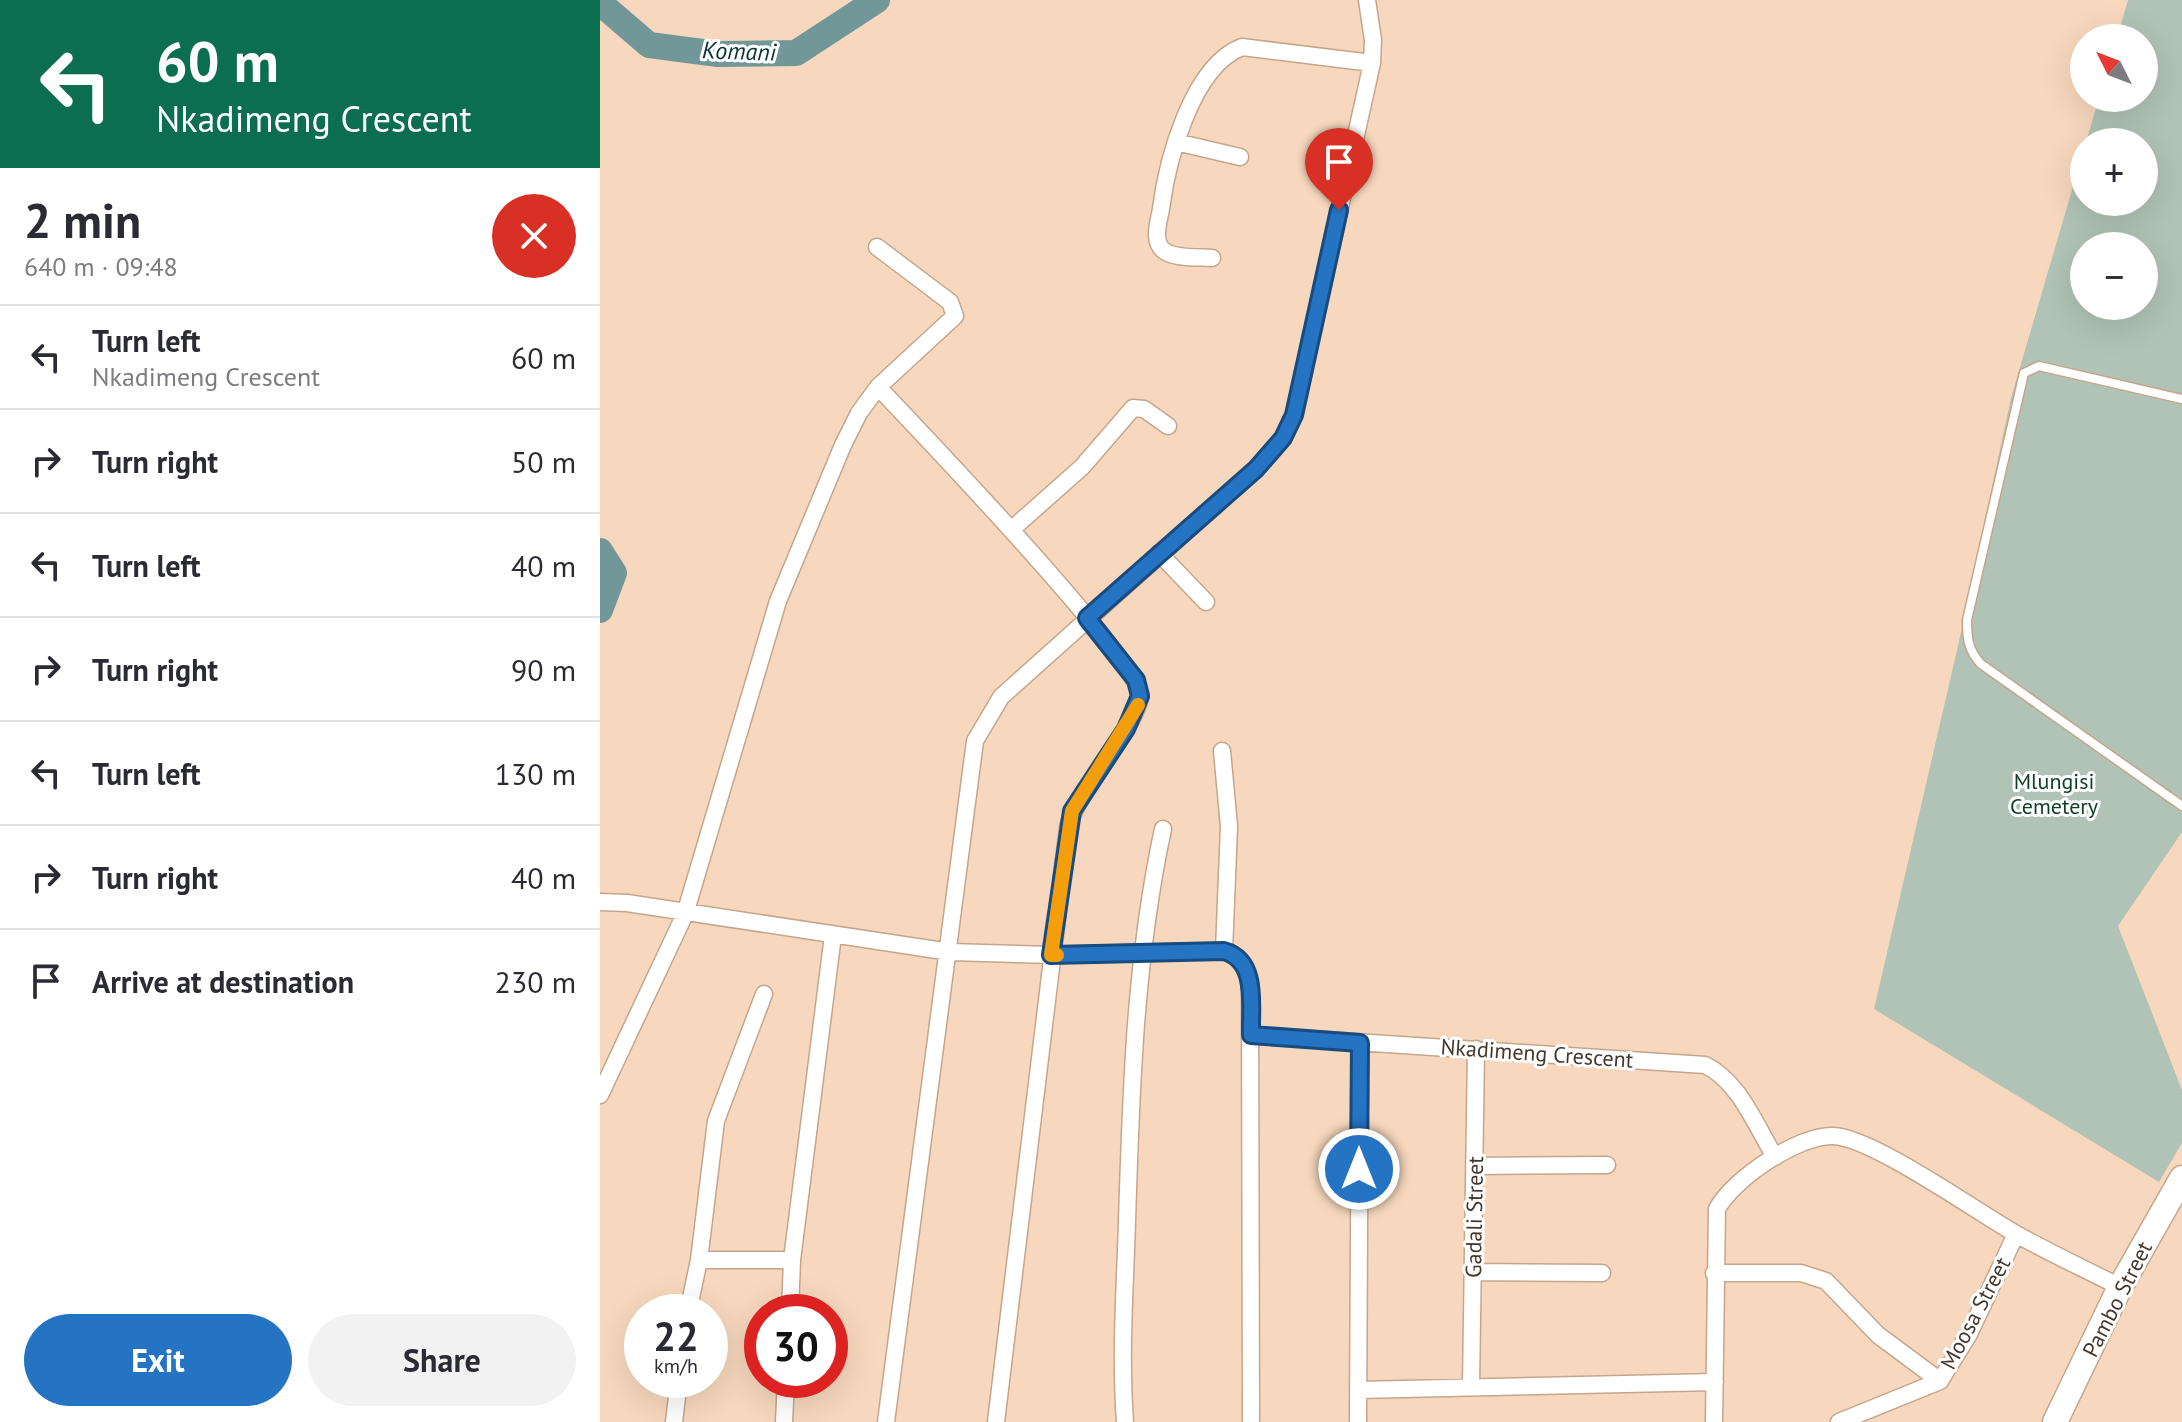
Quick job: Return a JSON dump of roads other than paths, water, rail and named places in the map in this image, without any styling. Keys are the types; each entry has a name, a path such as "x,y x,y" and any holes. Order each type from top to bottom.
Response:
{"street":[{"path":"886,1422 950,952 975,741 1001,697 1256,469 1291,424 1372,63 1373,40 1367,0"},
{"path":"1212,258 1169,254 1158,242 1165,178 1176,142 1209,75 1237,49 1372,63"},
{"path":"1176,142 1240,157"},
{"path":"600,1095 685,914 782,590 843,445 859,413 878,387 951,322 956,312 950,302 877,247"},
{"path":"878,387 1011,530 1087,618 1136,680 1140,696 1126,729 1072,811 1051,955 996,1422"},
{"path":"1011,530 1082,467 1133,408 1144,409 1168,426"},
{"path":"1159,553 1206,602"},
{"path":"1222,751 1229,826 1224,951"},
{"path":"1125,1422 1122,1366 1140,953 1163,829"},
{"path":"600,902 627,903 950,952 1051,955 1224,951 1238,958 1247,969 1251,1035 1251,1422"},
{"path":"791,1294 792,1260 833,935"},
{"path":"692,1294 699,1260 716,1121 764,994"},
{"name":"Nkadimeng Crescent","path":"1251,1035 1705,1065 1723,1075 1733,1087 1775,1157"},
{"path":"1358,1422 1360,1043"},
{"name":"Gadali Street","path":"1471,1386 1476,1049"},
{"path":"1714,1422 1717,1209 1734,1187 1775,1157 1820,1138 1832,1136 1854,1141 2016,1234 2120,1287"},
{"path":"1474,1166 1607,1165"},
{"name":"Pambo Street","path":"2055,1422 2120,1287 2178,1194"},
{"name":"Moosa Street","path":"1839,1422 1940,1381 1969,1334 2016,1234"},
{"path":"699,1260 792,1260"},
{"path":"1473,1272 1602,1273"},
{"path":"1714,1273 1801,1273 1826,1281 1878,1335 1940,1381"},
{"path":"1358,1390 1715,1382"},
{"path":"674,1422 677,1398"},
{"path":"784,1422 785,1398"}],"lane":[{"path":"2182,399 2039,366 2024,373 1967,620 1967,639 1972,654 1981,664 2182,806"}],"waterway":[{"name":"Komani","path":"600,3 649,45 718,54 796,53 877,0"},
{"name":"Komani","path":"600,551 614,573 600,610"}],"park label":[{"name":"Mlungisi Cemetery","path":"2054,794"}]}
